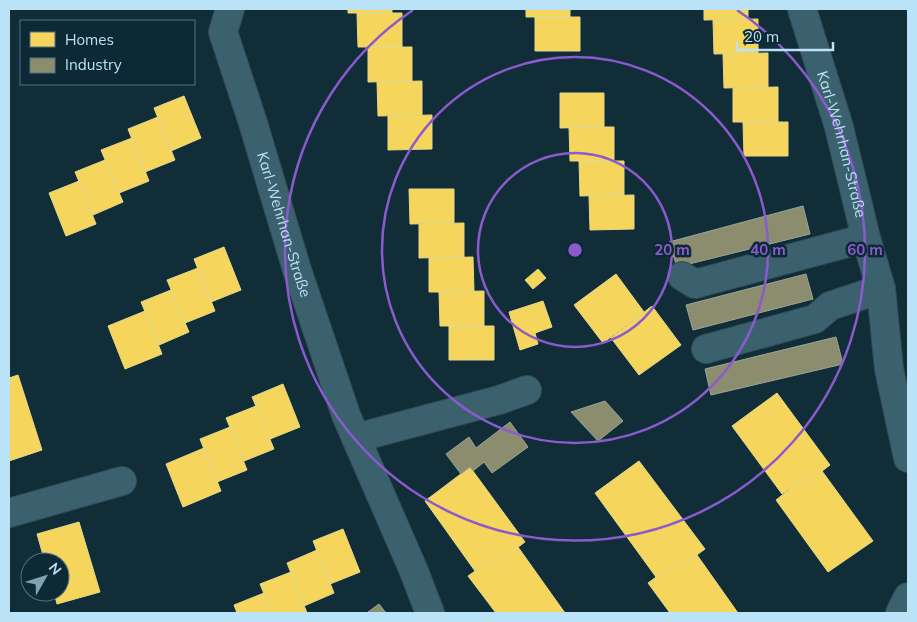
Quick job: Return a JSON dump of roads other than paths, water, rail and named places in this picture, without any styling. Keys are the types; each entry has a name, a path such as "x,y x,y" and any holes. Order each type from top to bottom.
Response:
{"street":[{"name":"Karl-Wehrhan-Straße","path":"230,9 224,32 297,270 346,416 413,569 430,613"},
{"name":"Karl-Wehrhan-Straße","path":"802,9 840,127 866,238 881,289 889,369 908,458"},
{"path":"682,276 695,284 866,238"},
{"path":"706,349 814,319 830,306 881,289"},
{"path":"356,438 498,400 526,390"},
{"path":"9,514 122,481"},
{"path":"900,613 908,597"}]}
